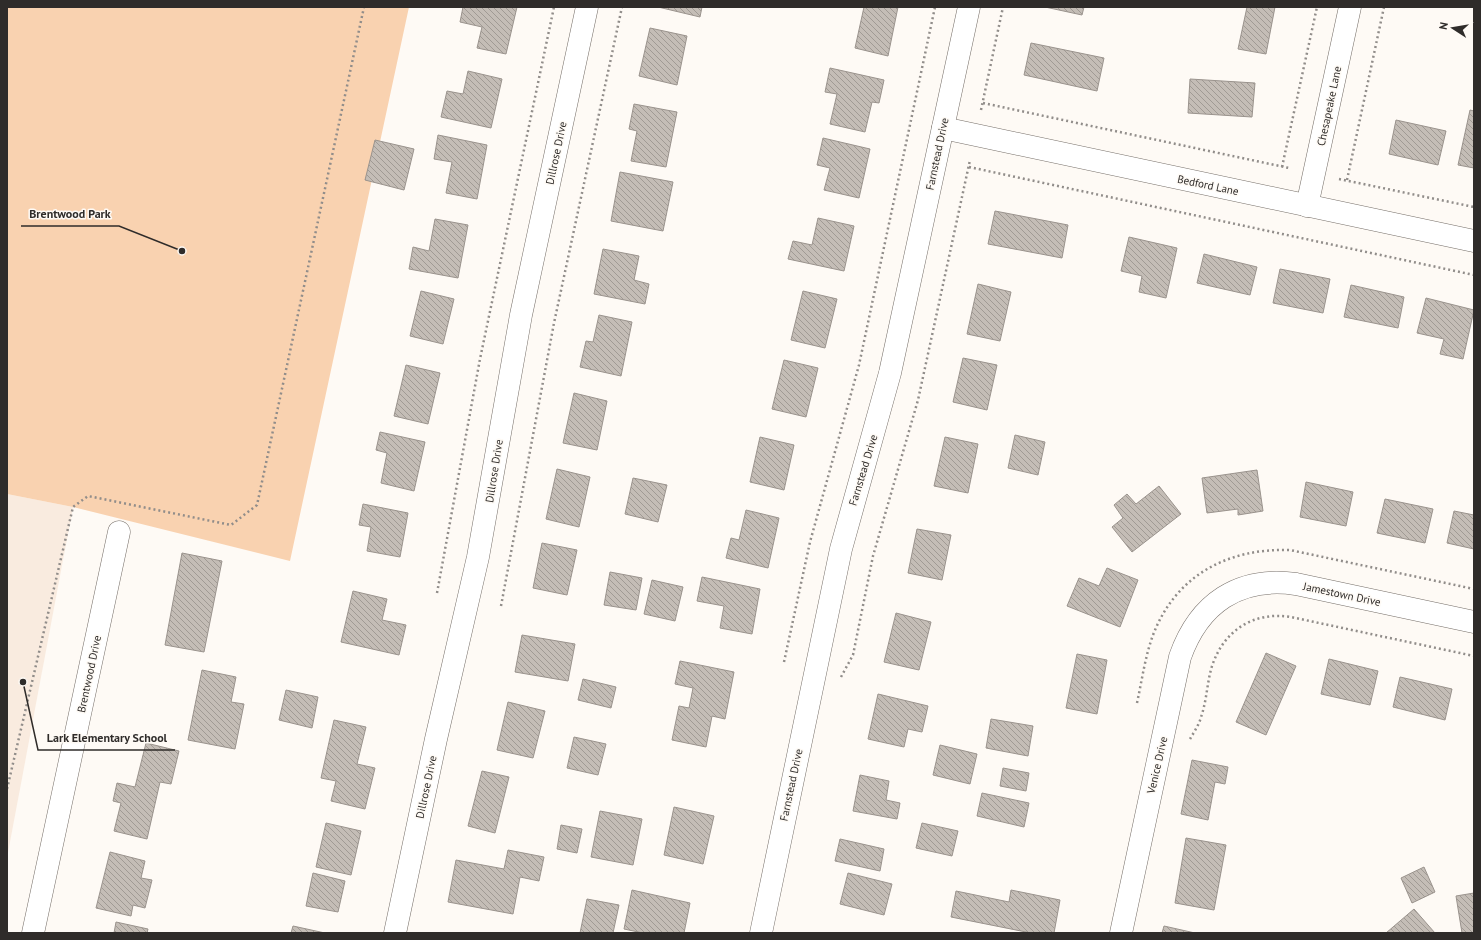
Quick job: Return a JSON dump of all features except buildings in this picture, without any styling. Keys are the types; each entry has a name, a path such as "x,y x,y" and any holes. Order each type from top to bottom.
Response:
{"street":[{"name":"Dillrose Drive","path":"395,933 436,739 478,556 521,315 587,7"},
{"name":"Farnstead Drive","path":"761,933 841,548 886,392 969,7"},
{"name":"Chesapeake Lane","path":"1307,206 1350,7"},
{"name":"Bedford Lane","path":"943,128 1474,241"},
{"name":"Brentwood Drive","path":"33,933 119,532"},
{"name":"Jamestown Drive","path":"1213,605 1227,594 1243,587 1262,583 1279,582 1296,584 1474,622"},
{"name":"Venice Drive","path":"1121,933 1180,657 1194,627 1213,605"}],"path":[{"path":"7,789 72,507 88,496 231,525 257,505 364,7"},
{"path":"437,592 453,514 480,359 554,7"},
{"path":"501,606 554,323 622,7"},
{"path":"784,662 810,542 859,365 935,7"},
{"path":"842,677 853,655 873,556 918,400 1003,7"},
{"path":"1282,166 1317,7"},
{"path":"1347,180 1384,7"},
{"path":"983,103 1474,207"},
{"path":"969,167 1474,275"},
{"path":"1186,744 1201,717 1212,667 1218,651 1230,635 1240,626 1253,619 1268,616 1291,617 1474,656"}],"shaded area":[{"path":"7,7 409,7 290,561 73,507 7,494"},
{"path":"7,494 73,507 7,858"}],"place":[{"name":"Brentwood Park","path":"182,251"},
{"name":"Lark Elementary School","path":"23,682"}]}
